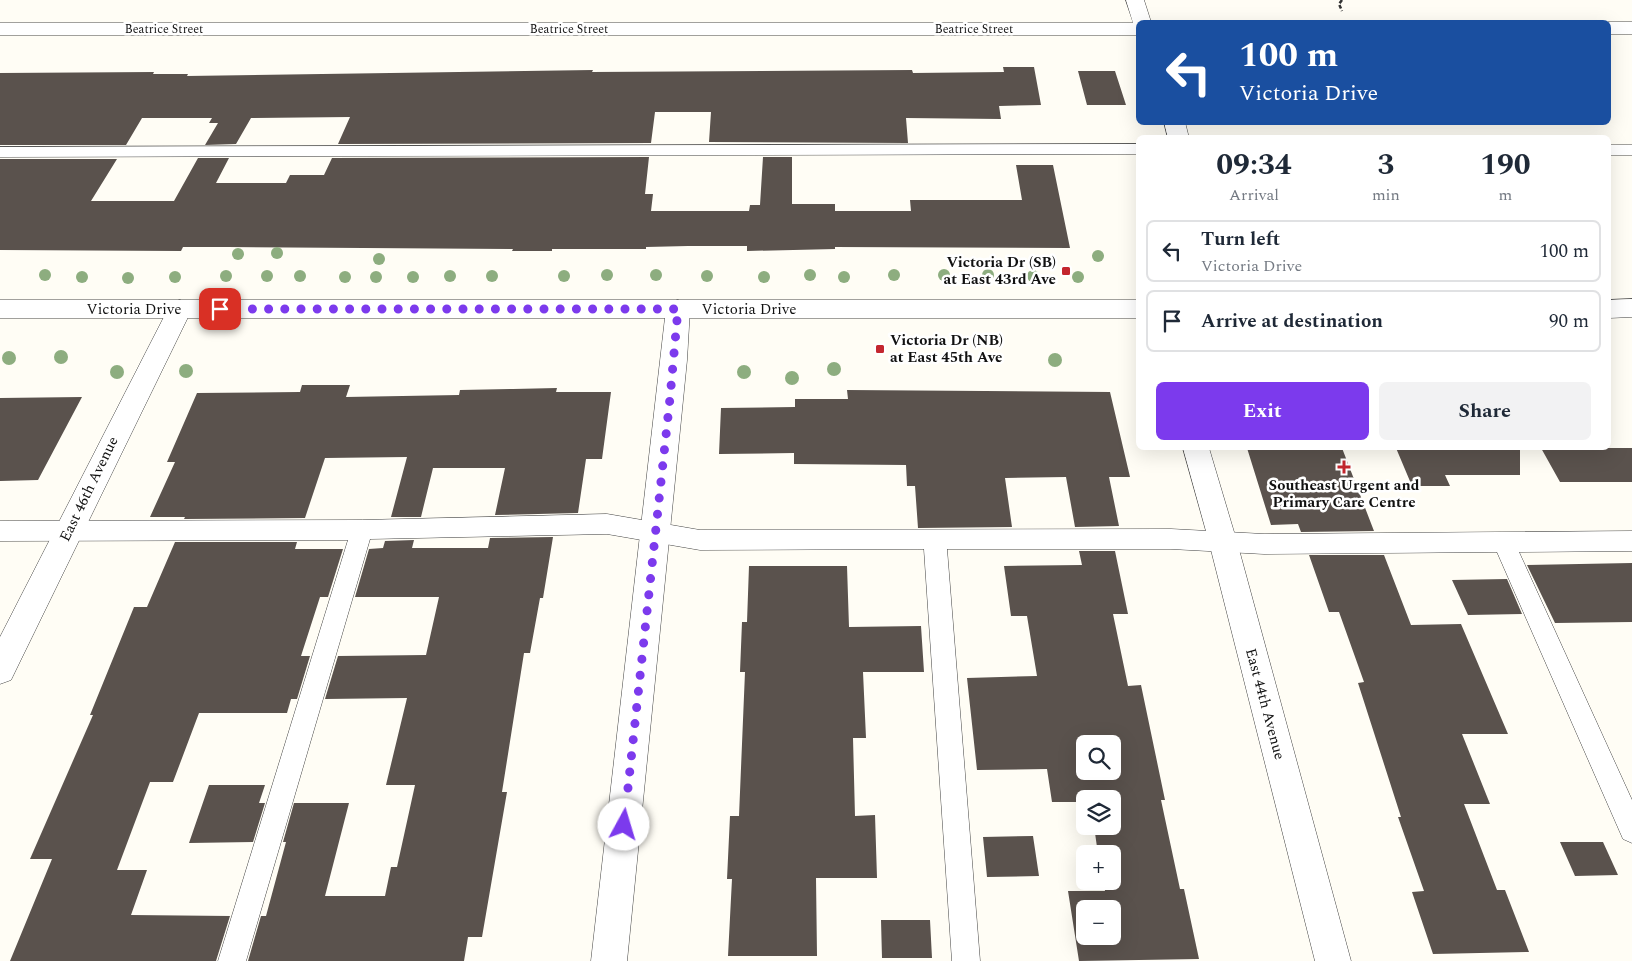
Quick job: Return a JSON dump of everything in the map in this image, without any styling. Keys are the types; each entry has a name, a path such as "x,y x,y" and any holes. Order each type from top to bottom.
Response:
{"street":[{"path":"1135,0 1141,20"},
{"path":"1611,28 1632,28"},
{"name":"Beatrice Street","path":"0,29 1136,29"},
{"path":"1611,309 1632,308"},
{"name":"Victoria Drive","path":"0,309 1136,309"},
{"name":"East 46th Avenue","path":"0,669 180,309"},
{"path":"609,961 656,533 678,309"},
{"name":"East 44th Avenue","path":"1197,450 1223,542 1333,961"}],"lane":[{"path":"0,152 1136,149"},
{"path":"1611,150 1632,150"},
{"path":"0,531 362,530 607,524 700,540 1170,539 1264,544 1632,541"},
{"path":"232,961 362,530"},
{"path":"935,541 966,961"},
{"path":"1504,543 1632,830"}],"path":[{"path":"1342,0 1339,4 1342,11"}],"building":[{"path":"1003,67 1034,67 1041,105 999,106 1001,119 906,118 908,143 709,142 711,112 655,112 651,143 338,144 350,117 251,118 236,144 205,145 218,123 209,123 212,118 142,118 126,145 0,145 0,73 154,72 153,74 188,74 187,76 593,70 592,72 912,70 913,73 1004,72"},
{"path":"1078,71 1115,71 1126,105 1087,105"},
{"path":"649,157 645,194 653,194 651,211 749,211 750,205 760,205 763,157 792,157 792,204 835,204 835,211 911,211 910,200 1022,200 1016,165 1053,165 1070,248 835,247 835,249 747,251 747,246 688,246 646,247 646,249 552,249 552,251 512,251 513,249 228,247 183,247 181,251 0,250 0,159 117,159 91,201 174,201 198,158 229,158 216,183 286,183 290,175 324,175 332,158"},
{"path":"302,385 350,385 346,397 459,395 460,390 557,388 556,392 611,392 602,459 586,459 578,513 495,515 505,468 433,468 421,517 391,517 407,457 325,458 305,518 184,519 185,517 150,517 175,462 167,462 197,393 300,392"},
{"path":"847,390 1110,392 1130,477 1109,477 1119,526 1075,527 1066,477 1005,478 1012,527 918,528 915,486 907,486 906,465 794,464 794,453 719,454 721,408 795,407 795,399 848,399"},
{"path":"82,397 38,480 0,481 0,398"},
{"path":"1611,448 1632,448 1632,482 1560,482 1542,450 1611,450"},
{"path":"1248,450 1343,450 1374,531 1301,532 1298,524 1271,525"},
{"path":"1397,450 1520,450 1520,475 1445,475 1450,486 1412,486"},
{"path":"553,537 543,598 540,598 530,653 524,653 502,792 507,792 482,937 468,937 464,961 248,961 261,916 266,916 286,842 283,842 294,803 349,803 325,896 385,896 391,867 397,867 415,785 386,785 407,698 325,699 338,656 426,655 439,597 355,597 369,549 383,548 385,541 414,540 412,548 488,548 490,538"},
{"path":"175,542 297,542 295,549 343,549 328,597 320,597 301,656 310,656 297,699 291,699 287,713 199,713 173,782 150,782 117,870 147,870 131,915 230,916 216,961 10,961 52,859 30,859 93,715 90,715 134,607 147,607"},
{"path":"1079,551 1115,551 1128,614 1113,614 1128,686 1141,685 1165,800 1161,800 1180,889 1184,889 1199,959 1079,961 1076,945 1121,945 1121,900 1076,900 1076,942 1068,891 1121,890 1121,845 1097,845 1095,835 1121,835 1121,790 1076,790 1076,802 1052,802 1047,769 977,770 967,678 1037,676 1027,616 1011,616 1004,566 1082,565"},
{"path":"1309,555 1384,555 1411,625 1461,624 1508,734 1462,734 1490,804 1464,804 1497,890 1505,890 1529,952 1433,954 1412,892 1424,891 1398,817 1401,817 1358,683 1364,682 1339,612 1329,612"},
{"path":"1632,563 1632,622 1555,623 1527,565"},
{"path":"749,566 847,566 849,627 921,626 924,672 863,672 866,738 853,738 855,816 875,815 877,878 816,878 817,956 728,956 732,879 727,879 730,816 739,816 745,672 740,672 742,622 747,622"},
{"path":"1507,579 1522,614 1468,615 1452,580"},
{"path":"209,785 265,785 259,803 265,803 253,842 189,843"},
{"path":"1033,836 1039,876 987,877 983,837"},
{"path":"1560,842 1603,842 1618,875 1575,876"},
{"path":"881,920 930,920 932,958 882,958"}],"place":[{"name":"Victoria Dr (SB) at East 43rd Ave","path":"1066,271"},
{"name":"Victoria Dr (NB) at East 45th Ave","path":"880,349"},
{"name":"Southeast Urgent and Primary Care Centre","path":"1344,467"}],"route":[{"path":"220,309 678,309 624,825"}]}
